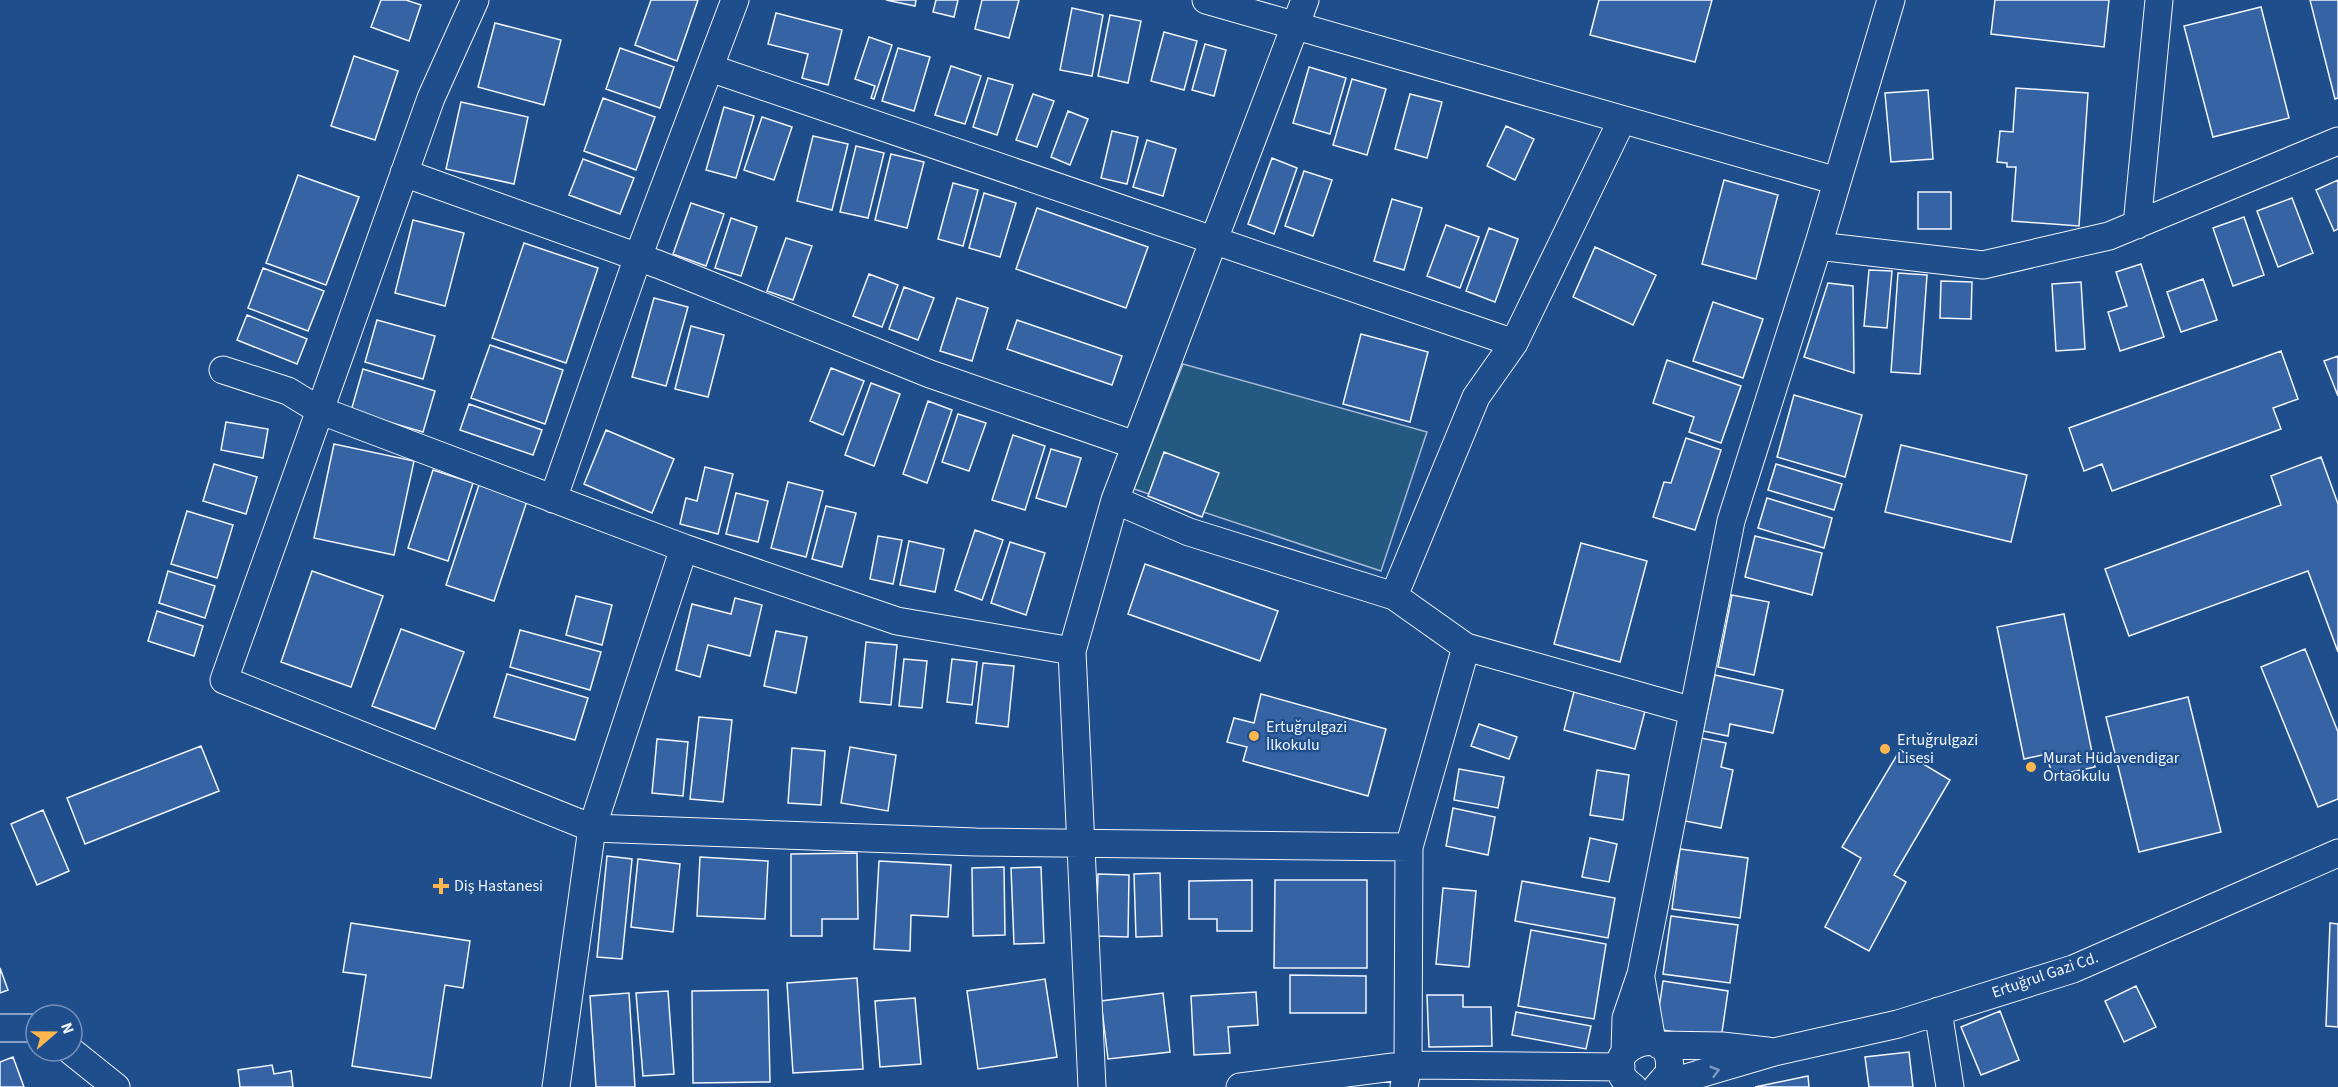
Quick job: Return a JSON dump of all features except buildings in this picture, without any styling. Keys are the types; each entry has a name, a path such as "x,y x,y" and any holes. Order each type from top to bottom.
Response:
{"street":[{"path":"475,0 431,98 224,680 592,828 976,842 1410,848"},
{"path":"553,499 638,257 735,0"},
{"path":"1206,0 1837,181"},
{"path":"1092,1087 1072,651 1115,500 1293,26 1305,0"},
{"path":"1625,1075 1626,1018 1641,974 1731,521 1818,246 1891,0"},
{"path":"2137,225 2159,0"},
{"path":"710,68 1212,242 1514,343"},
{"path":"1394,596 1476,397 1514,343 1622,120"},
{"path":"1818,246 1983,266 2109,236 2338,141"},
{"path":"404,173 638,257 930,374 1136,445"},
{"path":"223,370 288,391 320,410 684,548 897,621 1072,651"},
{"path":"1115,500 1189,532 1394,596 1466,647 1693,711"},
{"path":"556,1087 592,828 684,548"},
{"path":"1406,1076 1410,848 1466,647"},
{"name":"Ertuğrul Gazi Cd.","path":"1658,1087 1774,1052 1898,1024 2073,969 2338,853"},
{"path":"1641,974 1655,1043 1668,1057 1670,1064 1665,1080 1658,1087"},
{"path":"1938,1011 1950,1087"},
{"path":"0,1028 24,1028"},
{"path":"1625,1075 1637,1042 1722,1046 1774,1052"},
{"path":"84,1061 116,1087"},
{"path":"1240,1087 1406,1076 1625,1075"}],"shaded area":[{"path":"1183,364 1427,432 1381,571 1134,489"}],"place":[{"name":"Ertuğrulgazi İlkokulu","path":"1254,736"},
{"name":"Ertuğrulgazi Lisesi","path":"1885,749"},
{"name":"Murat Hüdavendigar Ortaokulu","path":"2031,767"},
{"name":"Diş Hastanesi","path":"441,886"}]}
